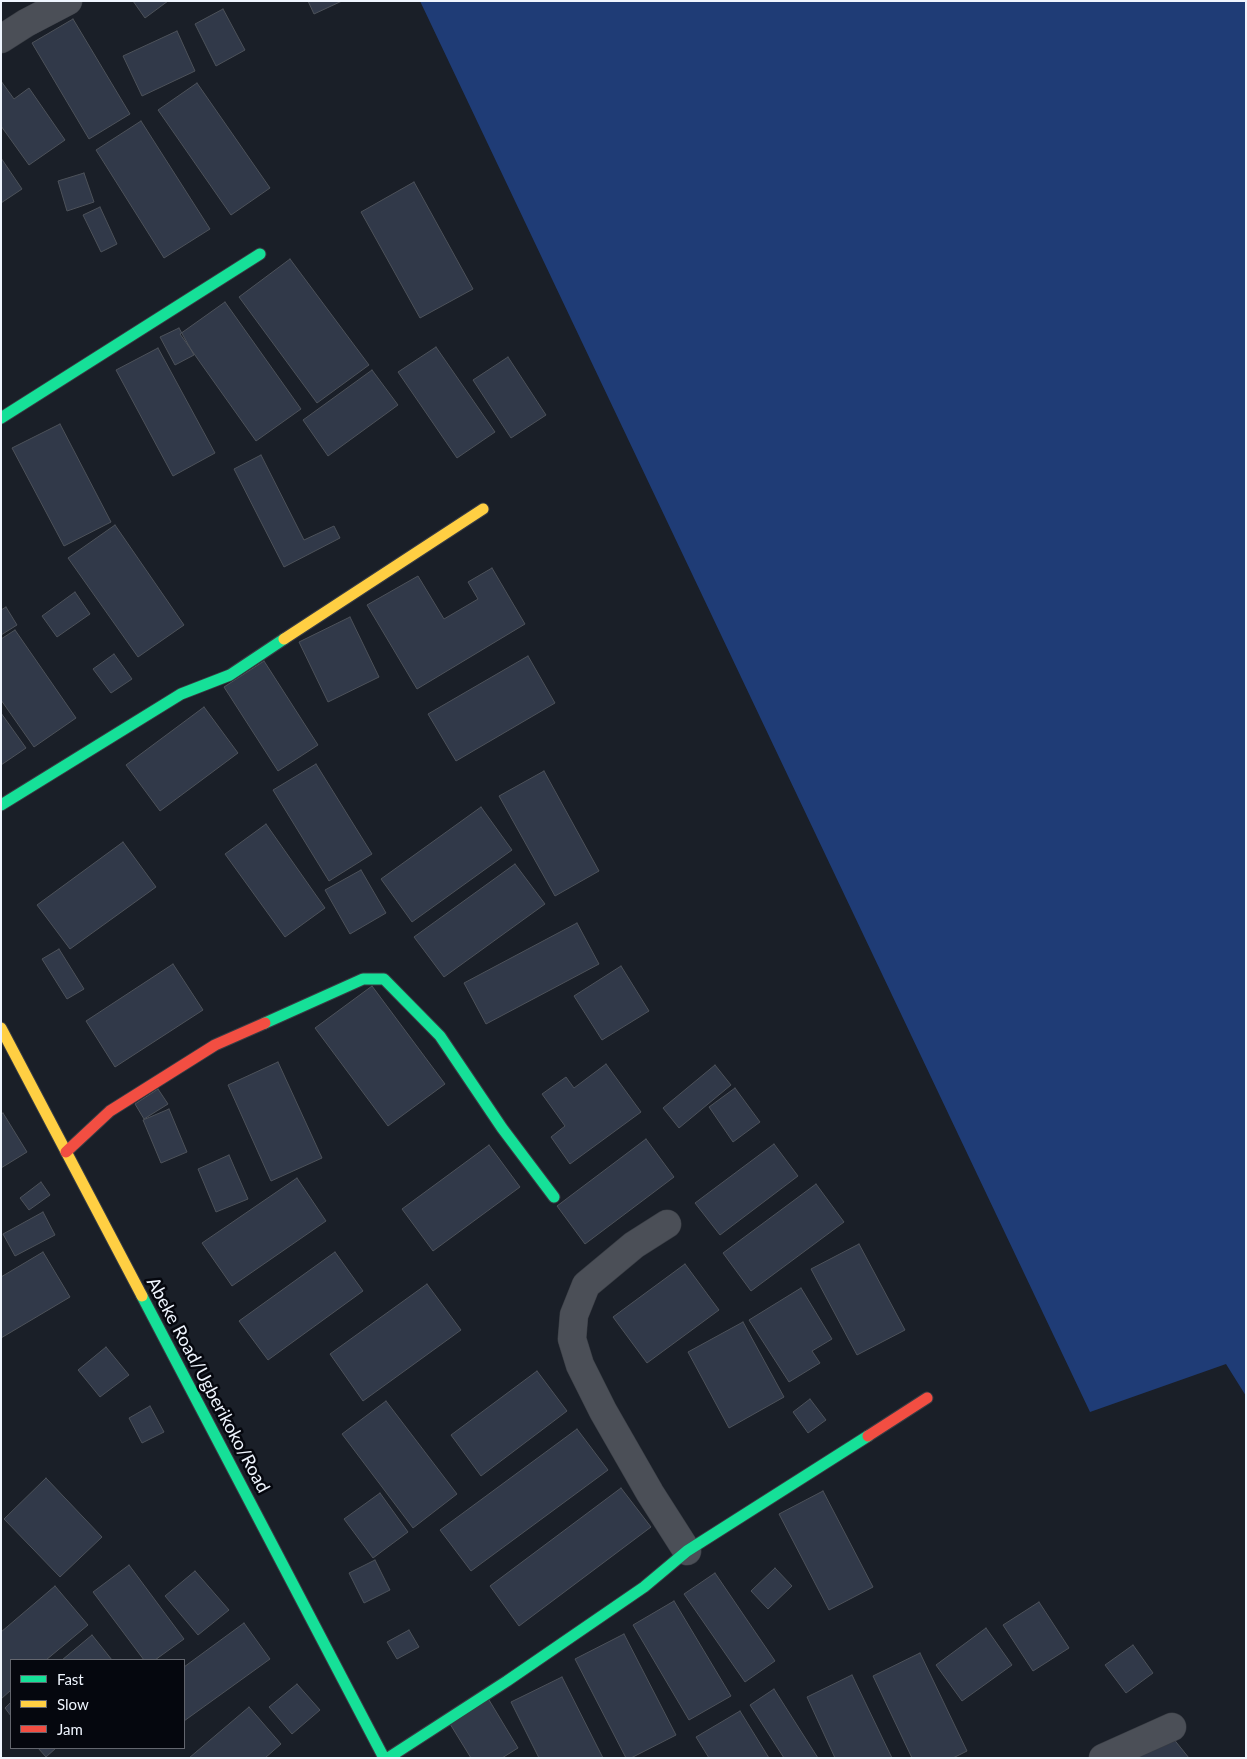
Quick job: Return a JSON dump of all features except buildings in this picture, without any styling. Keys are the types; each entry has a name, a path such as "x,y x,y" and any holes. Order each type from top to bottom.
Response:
{"street":[{"path":"1,39 26,23 68,1"},
{"path":"1,418 260,254"},
{"path":"1,805 181,694 230,675 484,509"},
{"path":"66,1152 110,1110 215,1045 364,979 384,978 440,1036 502,1128 554,1197"},
{"name":"Abeke Road/Ugberikoko/Road","path":"3,1037 66,1152 386,1758"},
{"path":"666,1224 634,1245 586,1285 574,1315 572,1339 580,1365 603,1410 650,1492 687,1551"},
{"path":"386,1758 507,1681 644,1587 687,1551 928,1398"},
{"path":"1103,1758 1172,1728"}],"shaded area":[{"path":"420,1 1246,1 1246,1396 1226,1364 1090,1412"}],"traffic: fast":[{"path":"1,418 260,254"},
{"path":"1,805 181,694 230,675 284,639"},
{"path":"265,1023 363,979 384,979 440,1036 502,1128 554,1197"},
{"path":"142,1296 384,1758"},
{"path":"388,1758 507,1681 644,1587 687,1551 868,1436"}],"traffic: slow":[{"path":"284,639 483,509"},
{"path":"1,1028 142,1296"}],"traffic: jam":[{"path":"66,1152 110,1111 215,1045 265,1023"},
{"path":"868,1436 927,1398"}]}
